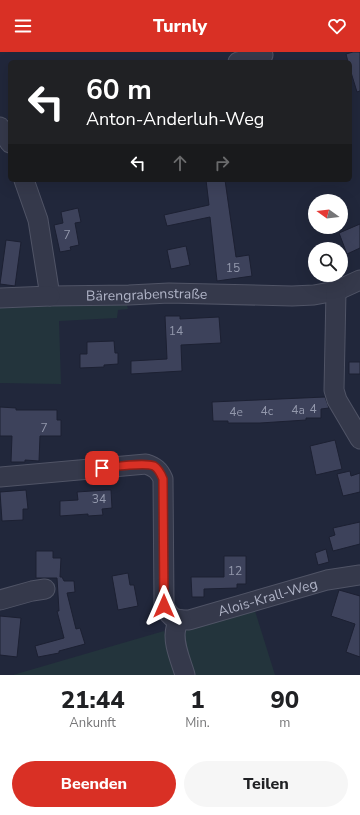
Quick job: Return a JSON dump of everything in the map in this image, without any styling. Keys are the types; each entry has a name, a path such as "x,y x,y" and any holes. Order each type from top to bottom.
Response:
{"street":[{"path":"245,60 263,55"},
{"path":"25,182 38,220 50,296"},
{"name":"Bärengrabenstraße","path":"0,298 170,293 292,296 314,295 336,291 360,280"},
{"path":"336,291 334,390 360,439"},
{"path":"0,477 146,464 154,466 160,472 163,479 164,606 168,615 178,620 175,635 185,675"},
{"name":"Alois-Krall-Weg","path":"178,620 189,620 328,580 360,575"},
{"path":"0,600 45,589"}],"shaded area":[{"path":"126,302 128,309 118,310 117,318 59,321 61,384 0,383 0,303"},
{"path":"255,611 275,675 192,675 181,634 185,630"},
{"path":"164,631 178,675 13,675"}],"building":[{"path":"360,52 360,91 357,92 352,76 352,60 348,60 346,54"},
{"path":"206,182 225,182 236,257 249,255 252,276 217,281 210,217 167,226 164,215 209,205"},
{"path":"78,208 81,222 75,223 79,245 70,247 71,250 60,252 54,225 63,223 61,212"},
{"path":"360,224 360,248 348,254 348,242 342,242 339,234 348,234 348,229"},
{"path":"6,240 21,242 15,286 0,284"},
{"path":"186,246 190,265 171,269 167,250"},
{"path":"165,316 180,316 180,319 219,317 221,343 181,345 182,371 131,374 131,361 167,359"},
{"path":"114,341 115,353 118,353 118,364 104,365 104,367 80,368 80,354 87,354 87,342"},
{"path":"349,362 360,362 360,374 349,374"},
{"path":"325,397 329,408 321,409 321,418 306,418 306,420 260,423 228,423 228,421 213,421 212,402"},
{"path":"0,407 16,408 16,410 57,410 57,420 61,420 61,436 40,436 39,461 25,460 25,462 11,462 12,436 0,436"},
{"path":"335,440 342,469 316,475 310,446"},
{"path":"350,471 351,476 360,473 360,492 343,496 337,474"},
{"path":"26,490 28,509 23,509 23,520 2,521 0,492"},
{"path":"111,490 112,508 102,509 103,515 88,516 88,514 60,516 60,501 78,500 77,492"},
{"path":"360,522 360,544 333,551 329,537 335,535 333,528"},
{"path":"326,549 329,562 318,565 315,553"},
{"path":"36,551 53,551 53,558 61,558 60,577 62,577 64,581 74,581 75,592 67,593 76,629 80,628 85,644 59,651 59,653 38,657 35,646 64,638 57,611 59,611 57,578 36,578"},
{"path":"224,556 246,556 246,584 237,584 237,588 204,589 204,597 192,597 191,577 224,577"},
{"path":"128,573 130,585 134,585 138,606 118,610 112,576"},
{"path":"339,590 360,596 360,657 346,652 355,624 331,616"},
{"path":"0,616 21,618 17,657 0,655"}],"route":[{"path":"102,468 146,464 154,466 160,472 163,479 164,606"}]}
